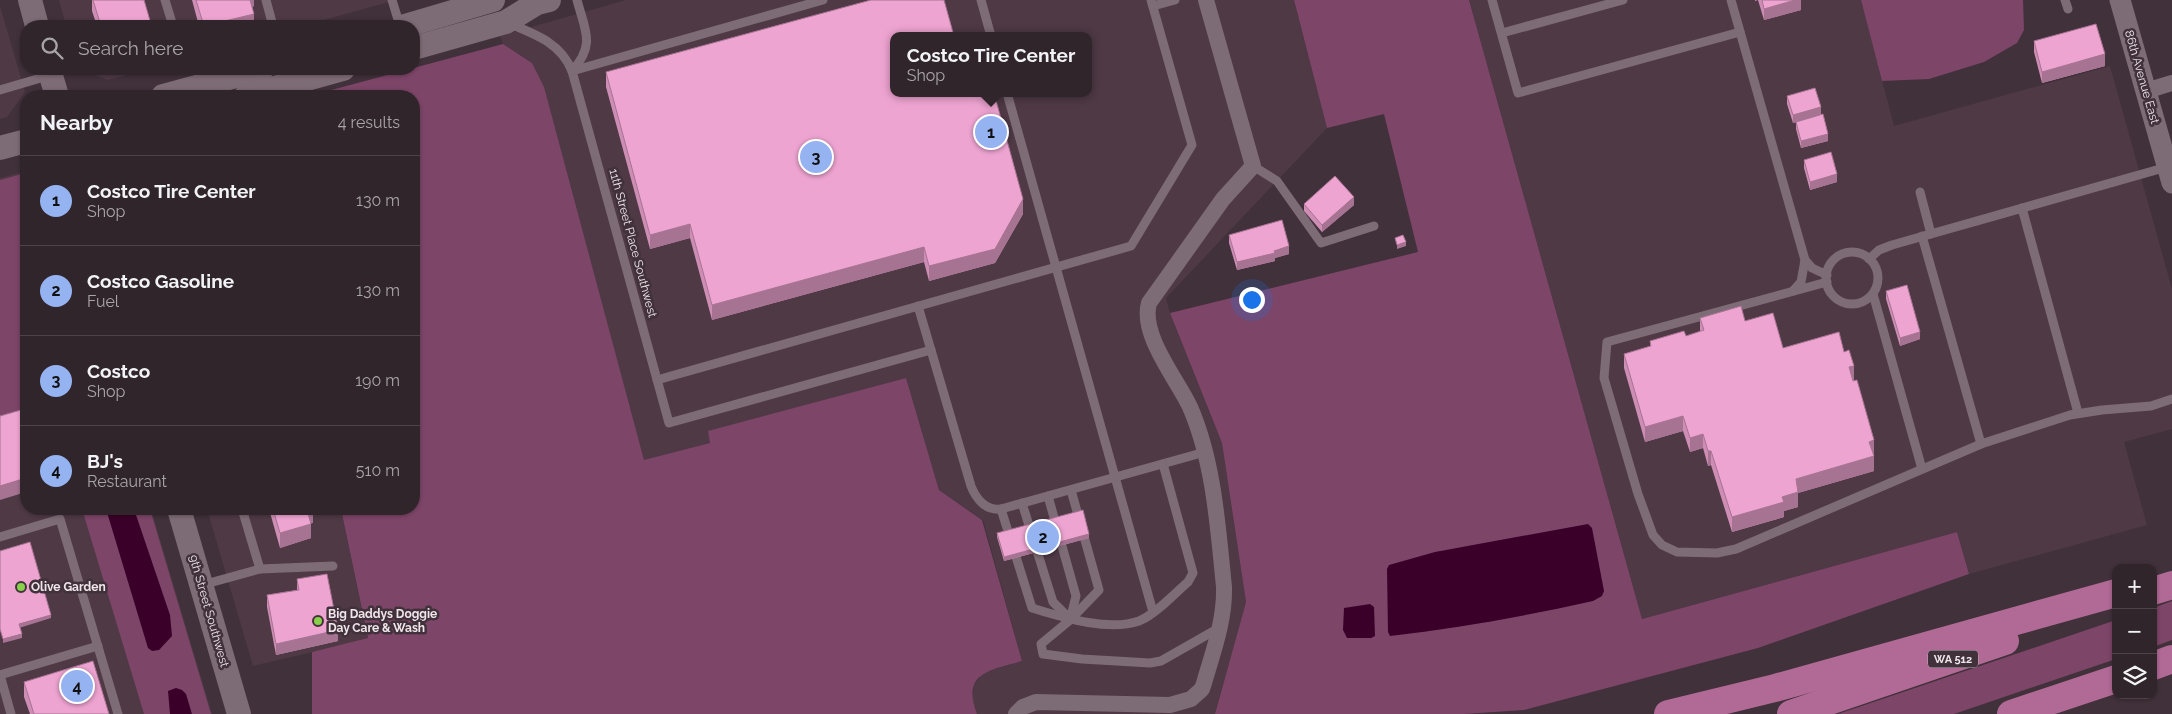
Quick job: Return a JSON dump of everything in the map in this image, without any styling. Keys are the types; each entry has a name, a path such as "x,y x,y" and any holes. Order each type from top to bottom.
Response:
{"highway":[{"path":"2157,581 2172,577"},
{"path":"2157,590 2172,585"},
{"path":"1668,714 1775,688 2112,594"},
{"name":"WA 512","path":"1791,714 2112,605"},
{"path":"2157,665 2172,660"},
{"path":"2011,714 2112,680"},
{"path":"2018,714 2067,695"}],"main road":[{"path":"30,0 35,20"},
{"path":"420,22 493,0"},
{"path":"420,46 506,22 537,1"},
{"path":"185,90 240,75"},
{"path":"268,90 321,75"},
{"path":"0,148 20,142"},
{"name":"9th Street Southwest","path":"181,515 239,714"}],"street":[{"path":"1016,714 1023,707 1036,702 1160,706 1191,699 1202,689 1220,628 1224,587 1205,452 1190,408 1153,338 1146,312 1149,303 1223,199 1253,166 1206,0"},
{"name":"86th Avenue East","path":"2120,0 2170,175"},
{"path":"2146,91 2172,83"}],"lane":[{"path":"165,0 171,20"},
{"path":"266,0 271,20"},
{"path":"392,0 398,20"},
{"path":"572,71 584,58 587,51 586,34 577,0"},
{"path":"572,71 823,0"},
{"path":"981,0 989,32"},
{"path":"657,380 1132,246 1192,145 1152,3 1174,0"},
{"path":"1492,0 1518,94 1740,32"},
{"path":"1502,34 1597,3 1623,0"},
{"path":"1731,0 1805,260 1812,268 1827,278"},
{"name":"11th Street Place Southwest","path":"506,22 549,42 567,59 572,71 669,423 931,350"},
{"path":"0,90 53,80"},
{"path":"1008,97 1153,612"},
{"path":"1253,166 1277,181 1321,243 1374,226"},
{"path":"1869,259 1879,250 2022,208 2170,175"},
{"path":"1920,192 1927,235 1981,444"},
{"path":"2022,208 2078,414"},
{"path":"1872,294 1858,303 1842,301 1830,290 1827,278 1829,267 1840,255 1858,252 1869,259 1877,269 1878,278 1872,294 1922,469"},
{"path":"1793,291 1801,282 1805,260"},
{"path":"1827,278 1793,291 1607,342 1604,378 1638,494 1653,536 1662,545 1676,552 1717,553 1736,549 1981,444 2078,414 2151,406 2172,399"},
{"path":"918,306 974,494 980,502 990,509 1001,509 1022,504 1205,452"},
{"path":"1001,509 1032,608 1070,620 1109,624 1139,621 1153,612 1188,582 1193,573 1163,464"},
{"path":"1071,490 1099,590 1070,620 1041,644 1043,654 1082,660 1150,663 1161,661 1220,628"},
{"path":"1048,496 1076,596 1070,620"},
{"path":"1022,504 1053,602 1070,620"},
{"path":"244,515 260,569"},
{"path":"0,537 60,519 118,714"},
{"path":"201,585 260,569 333,566"},
{"path":"11,714 0,675 98,646"}],"shaded area":[{"path":"59,0 396,0 324,20 64,20"},
{"path":"626,0 1294,0 1327,128 1166,298 1170,313 1222,443 1246,602 1215,714 977,714 972,701 974,685 984,672 1022,661 983,520 939,490 906,378 708,432 711,443 644,461 584,240 532,63 503,44 500,36"},
{"path":"1294,0 1469,0 1642,619 1957,532 1969,574 1758,648 1524,710 1464,714 1215,714 1246,602 1222,443 1170,313 1418,252 1384,114 1327,128"},
{"path":"1469,0 1861,0 1894,126 2110,66 2172,289 2172,429 2124,442 2147,525 1969,574 1957,532 1642,619"},
{"path":"1861,0 2023,0 2024,30 2017,43 1984,62 1929,79 1882,81"},
{"path":"0,6 24,90 20,90 20,99 7,117 0,119"},
{"path":"503,44 532,63 544,87 644,460 710,443 708,431 906,378 939,490 982,520 1022,661 990,671 976,681 973,689 973,700 977,714 312,714 312,652 368,638 342,515 420,515 420,90 331,90 387,75 420,75 420,66"},
{"path":"95,75 127,75 108,80"},
{"path":"20,173 20,515 153,515 212,714 0,714 0,178"},
{"path":"20,175 20,412 0,417 0,180"},
{"path":"84,515 152,515 211,714 144,714"},
{"path":"108,515 136,515 170,615 172,636 159,650 152,651 148,648"},
{"path":"209,515 342,515 368,639 253,666"},
{"path":"1588,524 1592,528 1604,591 1602,596 1593,601 1518,617 1390,636 1388,632 1387,569 1389,565 1435,552"},
{"path":"2172,601 2172,640 2157,646 2157,609 2157,607"},
{"path":"1370,604 1374,607 1375,636 1371,638 1347,638 1343,630 1344,608"},
{"path":"2112,621 2112,660 1954,714 1838,714"},
{"path":"176,688 186,694 192,714 170,714 168,691"}],"building":[{"path":"93,0 144,0 150,20 99,20"},
{"path":"196,0 250,0 254,14 229,20 202,20"},
{"path":"871,0 944,0 953,32 890,32 890,97 995,97 1023,199 995,249 929,266 924,247 712,305 690,224 650,235 606,72"},
{"path":"1762,0 1795,0 1764,9"},
{"path":"2096,24 2105,54 2042,72 2034,41"},
{"path":"1815,88 1821,107 1793,115 1787,96"},
{"path":"1823,114 1828,134 1801,141 1796,122"},
{"path":"1831,152 1837,174 1810,182 1804,160"},
{"path":"1335,176 1354,197 1322,225 1304,204"},
{"path":"1282,220 1289,246 1274,251 1275,253 1237,262 1229,235"},
{"path":"1403,235 1406,242 1397,245 1395,238"},
{"path":"1907,285 1920,332 1900,338 1886,291"},
{"path":"1741,306 1745,321 1773,313 1783,348 1839,332 1844,352 1849,350 1854,366 1849,367 1853,381 1857,380 1874,440 1869,442 1874,456 1796,479 1798,492 1782,497 1784,502 1732,517 1711,451 1708,451 1703,434 1690,438 1683,416 1645,427 1624,354 1651,346 1650,341 1684,331 1686,336 1704,330 1700,318"},
{"path":"20,410 20,480 0,486 0,416"},
{"path":"1083,510 1089,534 1004,557 997,533"},
{"path":"275,515 308,515 311,524 280,533"},
{"name":"Olive Garden","path":"30,542 51,615 19,624 22,634 3,639 0,629 0,551"},
{"path":"327,574 338,630 276,644 267,595 299,590 297,579"},
{"path":"93,661 109,714 34,714 24,682"}],"place":[{"name":"Costco Tire Center","path":"991,132"},
{"name":"Costco","path":"816,157"},
{"name":"Costco Gasoline","path":"1043,537"},
{"name":"Olive Garden","path":"21,587"},
{"name":"Big Daddys Doggie Day Care & Wash","path":"318,621"},
{"name":"BJ's","path":"77,686"}]}
